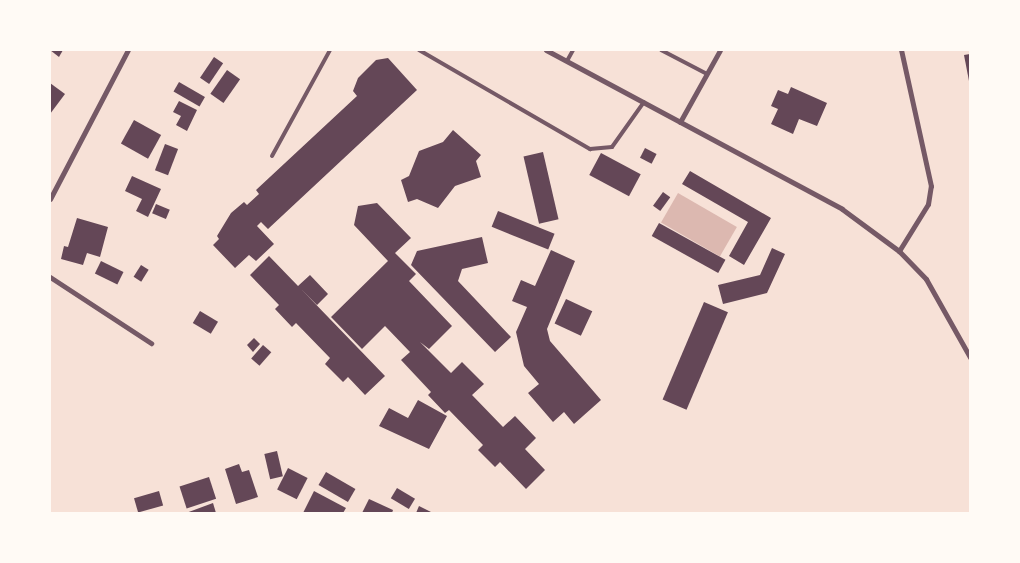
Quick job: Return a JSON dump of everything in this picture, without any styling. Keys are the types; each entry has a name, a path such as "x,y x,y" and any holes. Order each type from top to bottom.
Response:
{"street":[{"path":"50,199 128,50"},
{"path":"546,50 842,209 899,251 926,279 970,357"},
{"path":"680,122 720,50"},
{"path":"899,251 928,204 931,186 901,50"},
{"path":"50,277 151,343"}],"lane":[{"path":"272,156 330,50"},
{"path":"419,50 590,149 612,147 644,102"},
{"path":"567,61 573,50"},
{"path":"661,50 707,74"}],"shaded area":[{"path":"678,193 737,227 720,256 661,222"}],"building":[{"path":"50,50 63,50 59,57"},
{"path":"970,54 970,81 969,81 964,55"},
{"path":"214,57 223,63 209,84 200,78"},
{"path":"388,58 417,90 268,229 261,222 257,226 274,244 256,261 249,255 235,268 213,245 219,239 217,236 231,213 244,202 247,205 259,194 256,190 357,96 353,91 358,78 376,60"},
{"path":"227,70 240,79 223,103 210,94"},
{"path":"179,82 205,97 199,107 174,92"},
{"path":"50,83 65,94 50,114"},
{"path":"791,87 827,103 817,126 799,119 793,134 771,124 778,109 771,106 778,90 788,94"},
{"path":"179,101 197,110 187,131 176,125 181,116 173,112"},
{"path":"134,120 161,135 148,159 121,144"},
{"path":"453,130 481,155 476,161 481,177 455,186 438,208 417,199 408,202 401,180 409,176 419,151 443,142"},
{"path":"165,144 178,149 168,175 155,170"},
{"path":"645,148 657,154 652,164 640,158"},
{"path":"543,152 559,219 539,224 524,156"},
{"path":"601,153 641,174 629,196 589,175"},
{"path":"690,171 771,218 744,265 729,256 748,222 682,184"},
{"path":"132,176 161,189 148,217 136,211 142,199 125,191"},
{"path":"663,192 670,197 660,211 653,206"},
{"path":"377,203 411,238 395,253 416,274 409,281 452,326 429,349 420,342 451,373 462,362 484,384 472,395 503,427 515,416 536,438 525,449 545,470 526,489 500,462 495,467 478,450 483,445 449,410 445,413 428,395 431,392 401,360 410,352 385,326 362,349 331,317 388,261 354,225 358,206"},
{"path":"156,204 170,210 166,219 152,213"},
{"path":"498,211 555,234 548,250 492,227"},
{"path":"77,218 108,227 100,257 87,253 83,265 61,259 64,246 68,247"},
{"path":"659,223 725,260 718,273 652,236"},
{"path":"482,237 488,263 462,269 458,281 511,337 495,352 411,265 417,251"},
{"path":"772,248 785,254 767,293 723,304 718,285 760,275"},
{"path":"551,250 575,261 547,329 550,341 601,400 574,424 564,412 553,422 528,393 539,384 524,366 516,332 527,307 512,301 521,280 535,286"},
{"path":"269,256 298,286 310,275 328,294 317,305 301,289 385,376 365,395 348,377 343,382 325,364 330,358 296,323 292,327 275,309 279,305 250,275"},
{"path":"101,261 123,272 117,285 95,274"},
{"path":"141,265 149,270 141,282 134,277"},
{"path":"566,299 592,311 581,336 555,323"},
{"path":"704,302 728,312 687,410 663,400"},
{"path":"200,311 218,322 211,334 193,323"},
{"path":"254,338 260,344 253,352 247,345"},
{"path":"263,345 271,352 259,366 251,359"},
{"path":"418,400 447,416 429,449 379,426 389,408 408,418"},
{"path":"277,451 283,476 270,479 264,454"},
{"path":"239,464 242,472 249,470 258,497 236,504 225,469"},
{"path":"288,468 308,478 297,499 277,489"},
{"path":"326,472 355,489 348,502 318,485"},
{"path":"209,477 216,499 187,508 180,487"},
{"path":"397,488 415,499 409,509 391,498"},
{"path":"159,491 163,505 138,513 134,498"},
{"path":"314,491 346,508 343,513 303,513"},
{"path":"369,499 393,510 392,513 362,513"},
{"path":"213,503 216,513 186,513"},
{"path":"419,506 433,513 416,513"}]}
